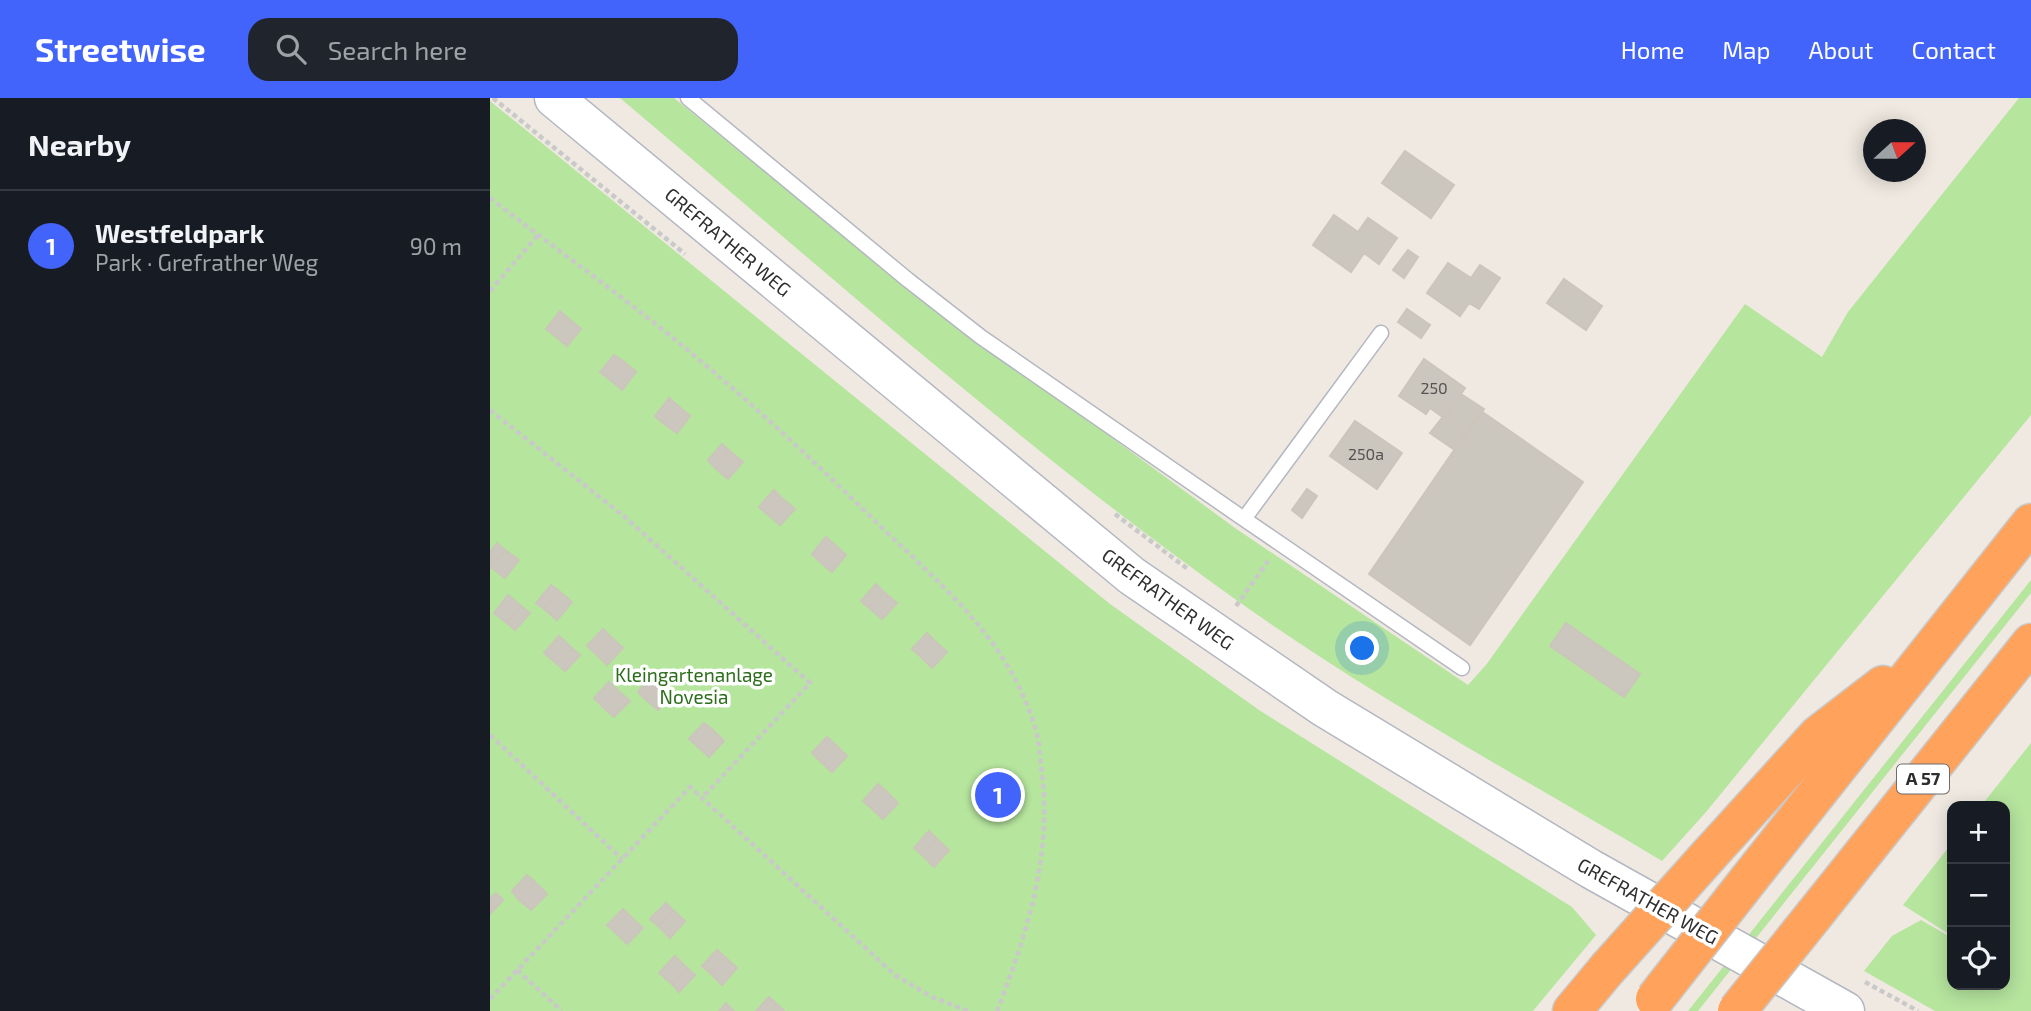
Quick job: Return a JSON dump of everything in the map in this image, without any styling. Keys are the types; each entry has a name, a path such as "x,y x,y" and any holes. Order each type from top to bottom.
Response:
{"highway":[{"path":"1650,1005 2031,523"},
{"name":"A 57","path":"1737,1011 2031,643"},
{"path":"1572,1011 1818,735 1929,649"}],"main road":[{"name":"GREFRATHER WEG","path":"554,98 1132,576 1325,708 1591,869 1845,1011"}],"lane":[{"path":"688,98 981,337 1462,668"},
{"path":"1244,519 1381,333"}],"path":[{"path":"490,198 668,333 798,446 943,586 995,643 1022,688 1037,734 1046,807 1041,872 1024,941 997,1011"},
{"path":"490,291 538,235"},
{"path":"490,410 625,518 810,683 702,798"},
{"path":"1110,510 1194,575"},
{"path":"1236,606 1280,544"},
{"path":"1225,598 1247,613"},
{"path":"490,735 622,859"},
{"path":"490,999 690,787 895,975 932,996 968,1011"},
{"path":"517,970 562,1011"},
{"path":"1877,988 1918,1011"}],"green space":[{"path":"620,98 674,98 905,286 1235,528 1468,685 1486,665 1745,304 1822,357 1848,312 2019,98 2031,98 2031,415 1706,812 1662,861 1339,669 1155,541 999,418"},
{"name":"Kleingartenanlage Novesia","path":"490,101 1110,604 1259,710 1572,907 1596,935 1533,1011 490,1011"},
{"path":"2031,580 2031,593 1698,1011 1688,1011"},
{"path":"2031,743 2031,1011 1935,1011 1864,971 1892,936 1921,920 1947,935 1947,990 2010,990 2010,801 1985,801"},
{"path":"1947,849 1947,933 1903,905"}],"building":[{"path":"1405,151 1454,185 1431,218 1382,183"},
{"path":"1334,215 1358,232 1368,218 1397,238 1379,264 1364,253 1351,272 1313,245"},
{"path":"1408,250 1418,257 1404,278 1393,270"},
{"path":"1448,263 1471,278 1480,265 1500,278 1479,309 1469,303 1460,316 1427,293"},
{"path":"1564,279 1602,306 1586,330 1547,303"},
{"path":"1407,309 1430,325 1421,338 1398,322"},
{"path":"560,311 568,318 554,335 546,329"},
{"path":"568,318 581,329 567,346 554,335"},
{"path":"614,355 623,361 609,379 600,372"},
{"path":"1424,359 1465,388 1444,418 1430,408 1426,414 1399,396"},
{"path":"623,361 636,372 622,390 609,379"},
{"path":"1461,394 1484,409 1455,450 1430,433"},
{"path":"669,398 677,405 663,423 655,416"},
{"path":"677,405 690,416 677,433 663,423"},
{"path":"1481,411 1583,482 1470,645 1369,574"},
{"path":"1355,421 1402,453 1377,489 1330,456"},
{"path":"722,444 730,451 715,468 708,460"},
{"path":"730,451 743,462 728,479 715,468"},
{"path":"1307,489 1317,496 1302,518 1292,510"},
{"path":"774,490 782,498 767,514 759,507"},
{"path":"782,498 795,509 780,525 767,514"},
{"path":"826,537 834,544 819,561 812,554"},
{"path":"497,543 505,550 491,567 490,552"},
{"path":"834,544 846,555 832,572 819,561"},
{"path":"505,550 519,560 505,578 491,567"},
{"path":"876,584 884,592 869,608 861,601"},
{"path":"551,585 559,591 544,609 536,603"},
{"path":"559,591 572,602 557,620 544,609"},
{"path":"884,592 897,603 882,619 869,608"},
{"path":"508,595 521,606 507,623 494,613"},
{"path":"521,606 530,613 515,630 507,623"},
{"path":"1566,623 1640,674 1624,697 1550,646"},
{"path":"603,629 610,636 595,653 587,646"},
{"path":"927,633 934,640 920,656 912,649"},
{"path":"559,636 572,648 557,664 544,653"},
{"path":"610,636 623,648 607,665 595,653"},
{"path":"934,640 947,652 932,668 920,656"},
{"path":"572,648 580,655 565,671 557,664"},
{"path":"652,675 660,682 645,699 638,692"},
{"path":"609,682 622,694 606,710 594,698"},
{"path":"660,682 673,694 658,710 645,699"},
{"path":"622,694 630,701 614,717 606,710"},
{"path":"704,723 712,729 697,746 689,739"},
{"path":"712,729 724,741 709,757 697,746"},
{"path":"827,737 835,744 819,760 812,753"},
{"path":"835,744 847,756 832,772 819,760"},
{"path":"878,784 886,791 871,808 863,801"},
{"path":"886,791 898,803 883,819 871,808"},
{"path":"929,831 937,839 922,855 914,848"},
{"path":"937,839 949,850 934,867 922,855"},
{"path":"527,875 535,882 518,899 512,891"},
{"path":"535,882 547,894 531,910 518,899"},
{"path":"496,893 503,900 490,914 490,899"},
{"path":"666,903 673,910 658,926 650,919"},
{"path":"623,909 635,921 620,937 607,925"},
{"path":"673,910 685,921 670,938 658,926"},
{"path":"635,921 643,928 627,944 620,937"},
{"path":"717,950 725,957 710,973 702,966"},
{"path":"675,956 687,968 672,984 659,973"},
{"path":"725,957 737,968 722,985 710,973"},
{"path":"687,968 695,975 679,992 672,984"},
{"path":"769,997 777,1004 770,1011 756,1011"},
{"path":"726,1003 734,1011 719,1011"},
{"path":"777,1004 784,1011 770,1011"}],"place":[{"name":"Westfeldpark","path":"998,795"}]}
